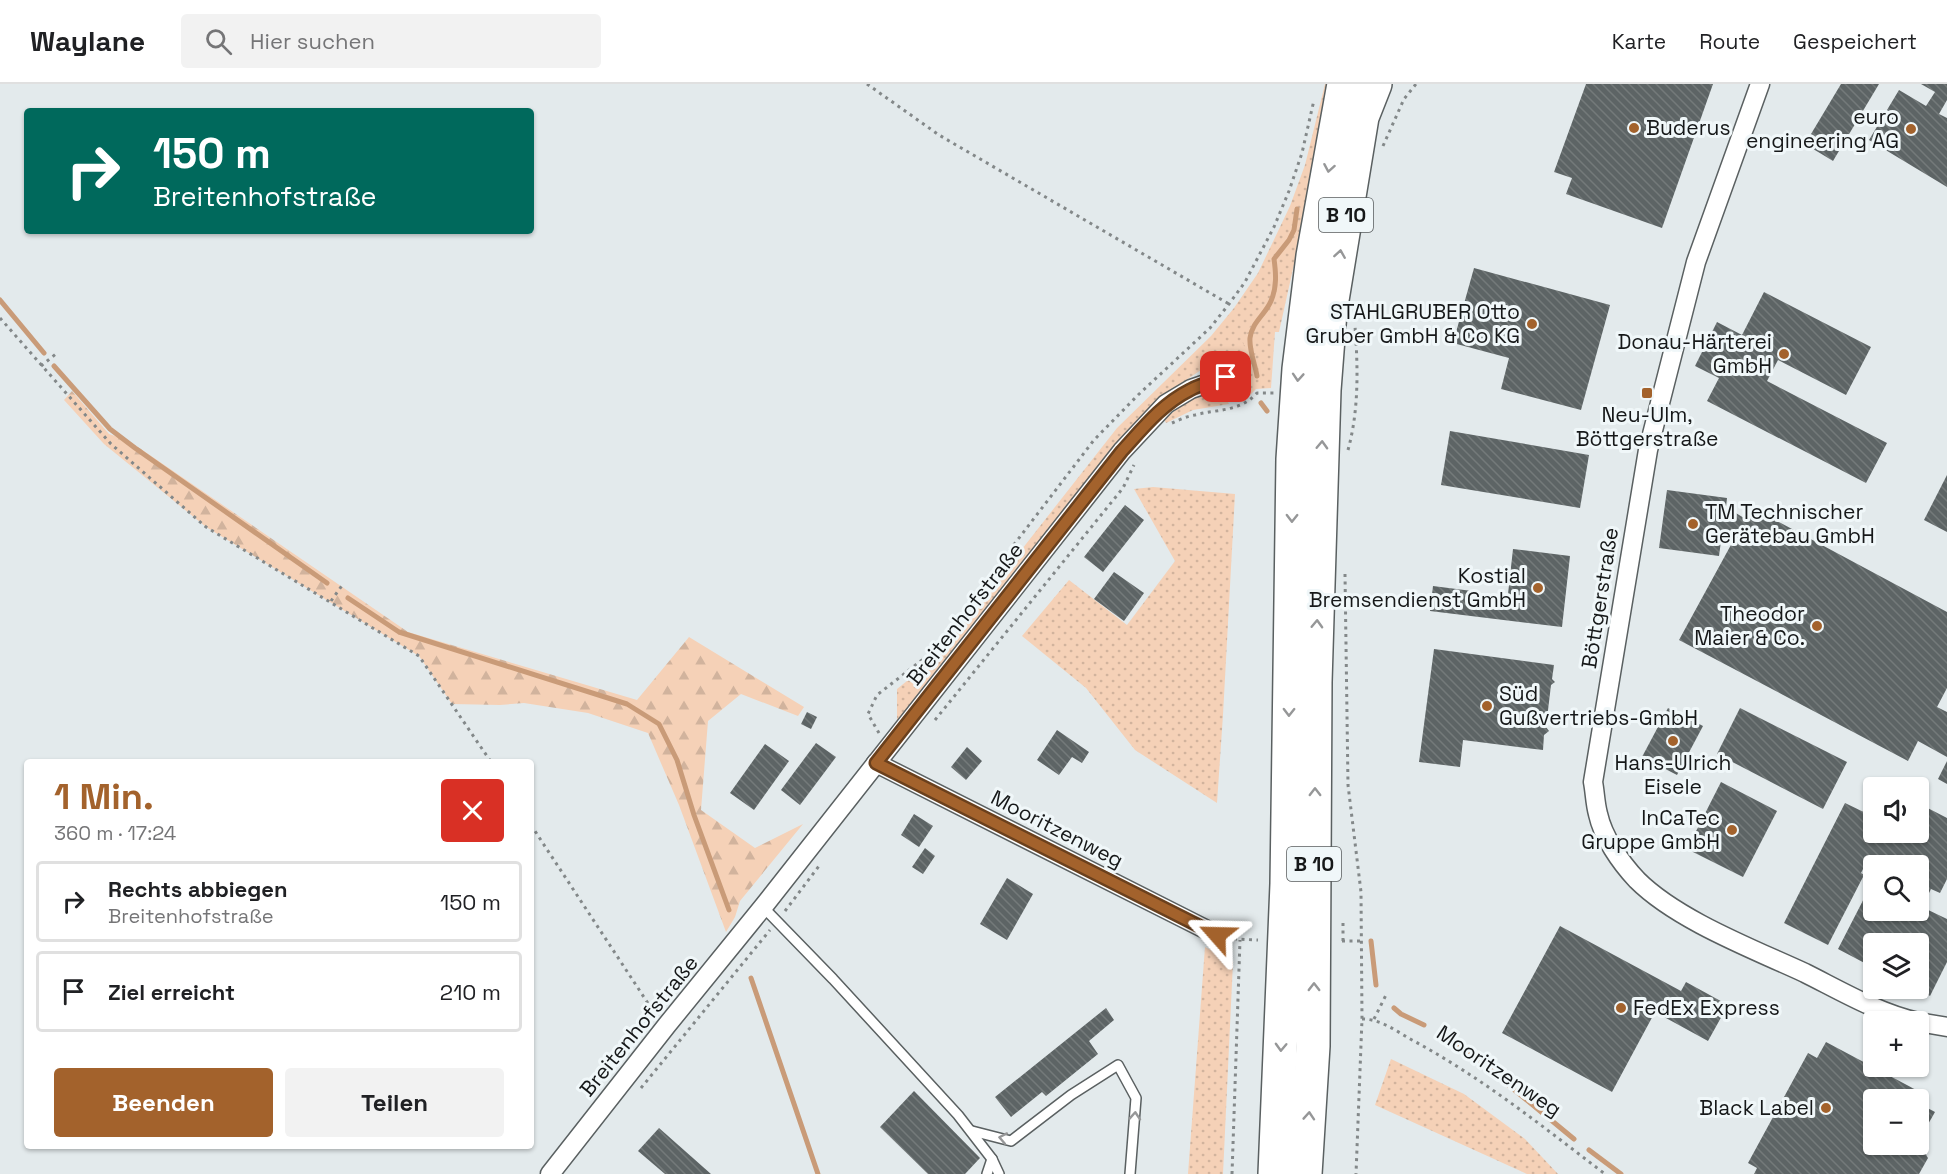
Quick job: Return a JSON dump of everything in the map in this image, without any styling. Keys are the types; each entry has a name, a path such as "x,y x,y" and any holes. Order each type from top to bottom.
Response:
{"highway":[{"name":"B 10","path":"1342,98 1367,84"},
{"path":"1342,98 1375,84"},
{"name":"B 10","path":"1275,1174 1287,884 1293,459 1299,369 1311,268 1342,98"},
{"name":"B 10","path":"1305,1174 1313,1046 1315,682 1324,390 1342,98"}],"street":[{"name":"Böttgerstraße","path":"1760,84 1695,262 1646,456 1593,782 1598,815 1612,847 1637,879 1661,900 1725,935 1883,1011"},
{"name":"Breitenhofstraße","path":"550,1174 1122,451 1166,404 1191,389 1226,377"},
{"name":"Mooritzenweg","path":"876,763 1217,935"},
{"name":"Böttgerstraße","path":"1929,1024 1947,1028"}],"lane":[{"path":"763,907 833,979 972,1131 992,1159 999,1174"},
{"path":"972,1131 1011,1142 1071,1095 1118,1065 1136,1098 1130,1174"},
{"path":"987,1174 992,1159"}],"path":[{"path":"867,84 939,135 1229,304"},
{"path":"1383,147 1404,99 1416,84"},
{"path":"891,744 877,731 868,714 877,695 932,652 1094,440 1138,395 1210,328 1229,304 1245,282 1269,236 1289,191 1302,153 1342,98"},
{"path":"0,318 111,444 206,527 419,656 489,759"},
{"path":"1347,455 1353,430 1358,366 1354,321"},
{"path":"41,366 57,354"},
{"path":"1165,428 1194,415 1236,407 1250,400 1257,393 1276,393"},
{"path":"931,724 1122,488 1136,461"},
{"path":"1345,566 1348,785 1361,892 1362,1019 1356,1174"},
{"path":"331,601 343,584"},
{"path":"534,830 658,1019 667,1025"},
{"path":"637,1094 819,866"},
{"path":"1343,920 1343,941 1361,941"},
{"path":"1217,935 1240,940 1258,940"},
{"path":"1232,1174 1240,940"},
{"path":"1374,1019 1387,993"},
{"name":"Mooritzenweg","path":"1362,1019 1374,1019 1438,1053 1492,1088 1605,1174"}],"green space":[{"path":"1325,84 1334,84 1279,332 1275,332 1271,388 1256,389 1250,395 1235,357 1201,370 1161,397 1125,434 897,723 897,689 938,656 1117,428 1211,336 1258,273 1290,206 1305,165"},
{"path":"1253,323 1256,324 1255,368 1252,356 1242,342"},
{"path":"72,391 109,434 127,440 141,449 408,632 637,700 689,637 804,707 798,716 741,694 708,721 701,810 755,848 803,824 740,901 735,917 726,932 679,805 648,733 588,713 524,703 452,704 419,656 206,527 104,444 64,400"},
{"path":"1204,396 1227,400 1229,404 1193,410 1166,423 1164,419 1191,399"},
{"path":"1153,487 1235,494 1217,803 1135,750 1086,688 1022,636 1069,580 1127,625 1175,561 1134,489"},
{"path":"1205,947 1233,962 1223,1174 1188,1174"},
{"path":"1391,1059 1464,1094 1525,1139 1558,1174 1527,1174 1375,1105"}],"building":[{"name":"Buderus","path":"1586,84 1713,84 1662,228 1566,194 1572,178 1554,172"},
{"name":"euro engineering AG","path":"1841,84 1879,84 1833,161 1805,144"},
{"name":"euro engineering AG","path":"1921,84 1947,84 1947,100 1939,114 1947,118 1947,187 1869,140 1899,90 1926,106 1935,92"},
{"name":"STAHLGRUBER Otto Gruber GmbH & Co KG","path":"1474,268 1610,305 1581,410 1501,389 1509,358 1453,343"},
{"name":"Donau-Härterei GmbH","path":"1764,292 1871,347 1846,395 1778,360 1767,381 1887,443 1866,483 1707,401 1719,378 1695,366 1717,322 1742,335"},
{"path":"1450,431 1589,455 1580,508 1441,485"},
{"path":"1947,475 1947,532 1924,520"},
{"name":"Theodor Maier & Co.","path":"1667,490 1727,498 1726,507 1744,518 1751,507 1947,612 1947,688 1937,707 1947,712 1947,757 1918,741 1908,761 1679,640 1732,543 1721,541 1719,556 1659,548"},
{"path":"1125,505 1144,520 1103,572 1084,557"},
{"name":"Kostial Bremsendienst GmbH","path":"1513,549 1570,556 1562,627 1430,611 1433,586 1472,591 1471,598 1507,603"},
{"path":"1114,572 1144,593 1124,621 1094,599"},
{"name":"Süd Gußvertriebs-GmbH","path":"1434,649 1554,665 1552,679 1555,682 1551,685 1546,727 1549,731 1544,735 1543,750 1463,740 1460,767 1419,762"},
{"name":"Hans-Ulrich Eisele","path":"1668,708 1703,726 1677,775 1642,757"},
{"path":"1740,708 1847,762 1823,809 1717,754"},
{"path":"807,712 817,717 811,729 801,724"},
{"path":"1057,730 1089,752 1082,763 1072,757 1059,775 1037,760"},
{"path":"816,743 836,757 800,805 781,790"},
{"path":"765,744 789,761 754,810 730,793"},
{"path":"967,747 982,761 966,780 951,767"},
{"path":"1947,761 1947,784 1938,779"},
{"name":"InCaTec Gruppe GmbH","path":"1721,782 1777,811 1743,877 1687,849"},
{"path":"1845,803 1863,812 1863,843 1929,843 1929,809 1947,818 1947,879 1940,893 1931,889 1929,893 1929,855 1863,855 1861,873 1863,877 1828,945 1784,923"},
{"path":"914,814 933,826 919,847 901,835"},
{"path":"925,848 935,856 923,874 912,867"},
{"path":"1007,878 1033,894 1007,940 980,924"},
{"path":"1863,900 1863,921 1929,921 1929,910 1947,919 1947,962 1930,996 1929,933 1863,933 1863,962 1838,949"},
{"name":"FedEx Express","path":"1560,926 1681,991 1686,982 1728,1005 1708,1041 1655,1012 1612,1092 1502,1033"},
{"path":"1106,1008 1114,1020 1089,1041 1098,1054 1046,1096 1042,1092 1011,1117 995,1097"},
{"name":"Black Label","path":"1826,1042 1863,1062 1863,1077 1892,1077 1914,1089 1863,1089 1863,1155 1926,1155 1928,1158 1919,1174 1754,1174 1757,1168 1748,1163 1808,1053 1817,1058"},
{"path":"914,1091 980,1158 965,1174 928,1174 880,1127"},
{"path":"1929,1109 1935,1112 1929,1123"},
{"path":"659,1128 711,1174 665,1174 638,1151"}],"waterway":[{"path":"1257,376 1250,347 1251,332 1271,301 1276,280 1274,259 1294,230 1297,209"},
{"path":"0,300 44,353"},
{"path":"54,366 110,429 327,583"},
{"path":"1261,403 1267,411"},
{"path":"348,598 399,632 627,704 659,724 677,760 694,815 729,910"},
{"path":"1371,941 1376,985"},
{"path":"751,978 818,1174"},
{"path":"1394,1008 1424,1025"},
{"path":"1441,1036 1477,1059 1574,1139"},
{"path":"1589,1150 1621,1174"}],"place":[{"name":"Buderus","path":"1634,128"},
{"name":"euro engineering AG","path":"1911,129"},
{"name":"STAHLGRUBER Otto Gruber GmbH & Co KG","path":"1532,324"},
{"name":"Donau-Härterei GmbH","path":"1784,354"},
{"name":"Neu-Ulm, Böttgerstraße","path":"1647,393"},
{"name":"TM Technischer Gerätebau GmbH","path":"1693,524"},
{"name":"Kostial Bremsendienst GmbH","path":"1538,588"},
{"name":"Theodor Maier & Co.","path":"1817,626"},
{"name":"Süd Gußvertriebs-GmbH","path":"1487,706"},
{"name":"Hans-Ulrich Eisele","path":"1673,741"},
{"name":"InCaTec Gruppe GmbH","path":"1732,830"},
{"name":"FedEx Express","path":"1621,1008"},
{"name":"Black Label","path":"1826,1108"}],"route":[{"path":"1217,935 876,763 1122,451 1166,404 1191,389 1226,377"}]}
